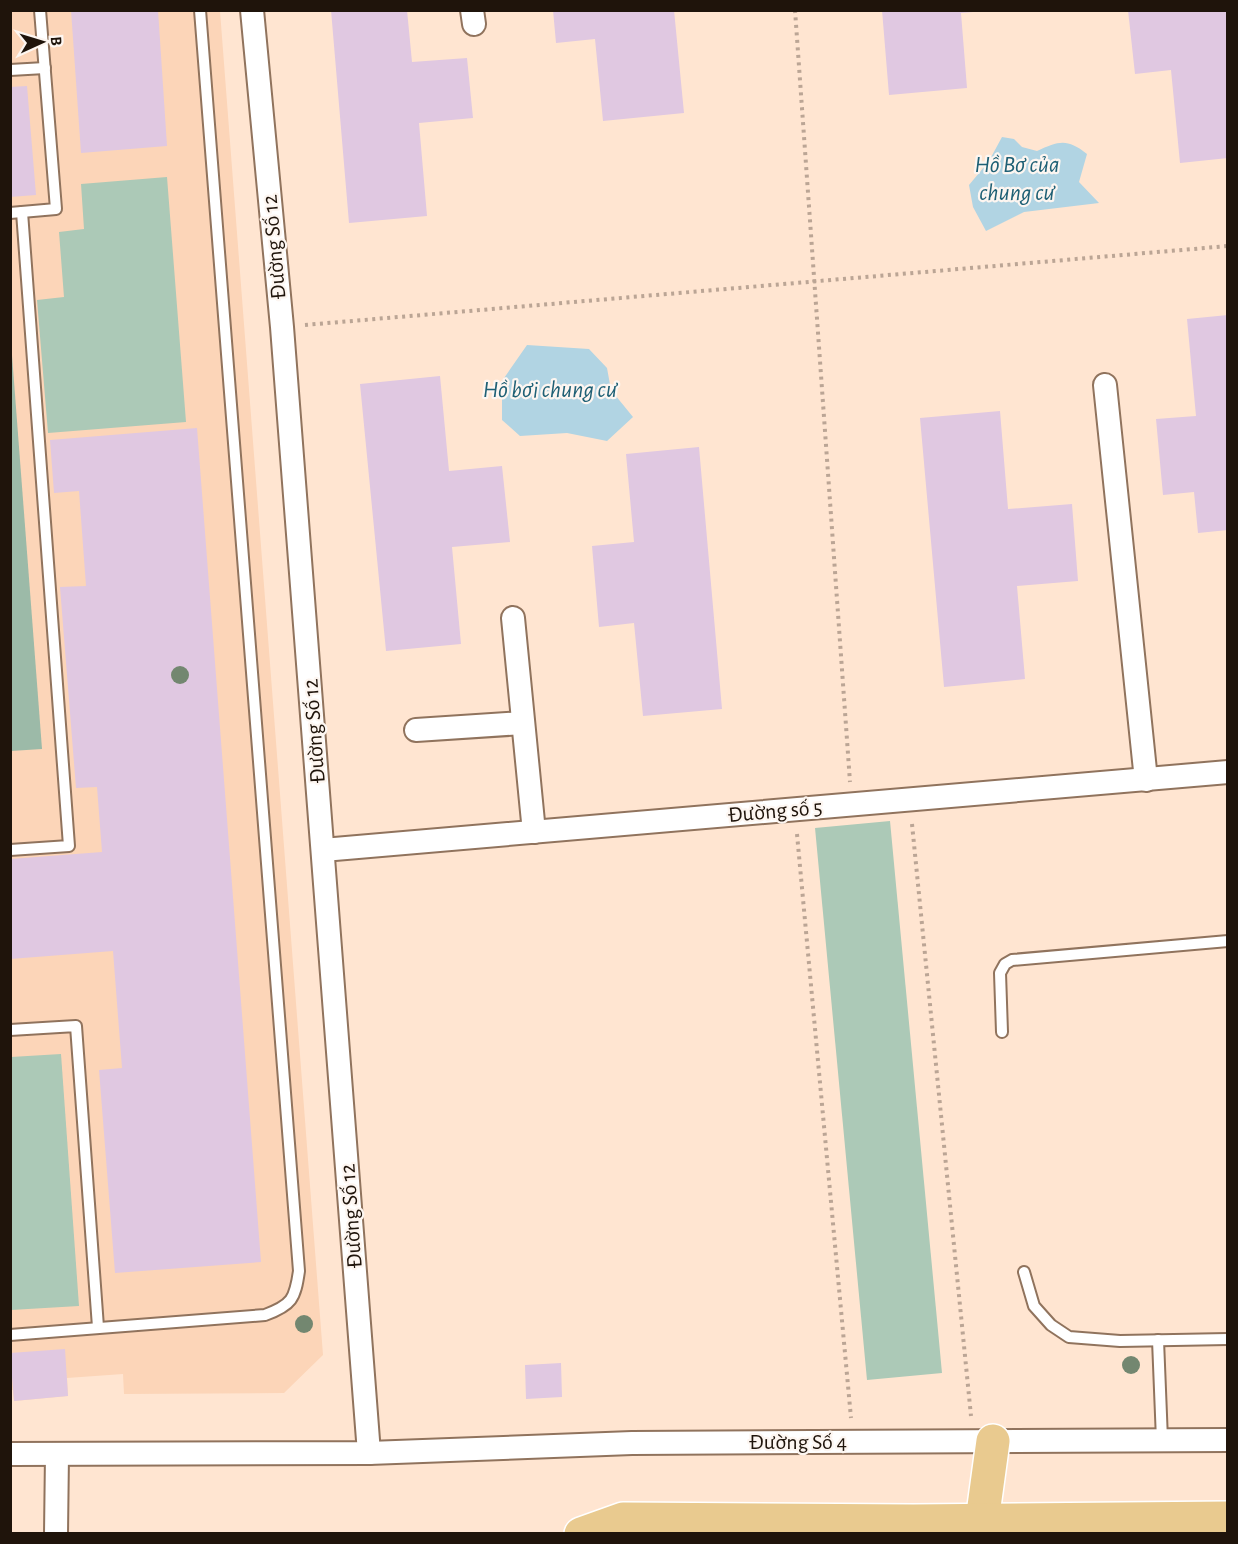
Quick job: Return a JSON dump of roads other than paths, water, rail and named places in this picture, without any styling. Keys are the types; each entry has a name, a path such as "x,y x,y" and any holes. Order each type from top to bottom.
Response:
{"main road":[{"path":"982,1521 983,1441"},
{"path":"581,1533 622,1519 982,1521 1227,1518"}],"street":[{"name":"Đường Số 12","path":"252,10 282,327 369,1453"},
{"path":"1105,385 1146,780"},
{"path":"513,618 534,832"},
{"path":"416,730 523,723"},
{"name":"Đường số 5","path":"323,850 1227,772"},
{"name":"Đường Số 4","path":"10,1454 369,1453 632,1443 1227,1440"},
{"path":"56,1533 57,1454"}],"lane":[{"path":"10,213 56,209 40,10"},
{"path":"10,1335 265,1315 283,1308 296,1293 299,1271 200,10"},
{"path":"10,70 45,68"},
{"path":"10,850 69,846 22,212"},
{"path":"1002,1032 1000,973 1005,964 1012,960 1227,940"},
{"path":"10,1030 76,1026 98,1328"},
{"path":"1024,1272 1034,1306 1051,1325 1069,1337 1120,1341 1227,1339"},
{"path":"1158,1340 1162,1440"}],"water":[{"name":"Hồ Bơ của chung cư","path":"1002,137 1014,139 1022,147 1037,151 1057,143 1068,143 1080,149 1087,154 1079,182 1099,203 1024,212 986,231 973,207 969,185 989,161"},
{"name":"Hồ bơi chung cư","path":"527,345 589,349 607,368 611,390 633,417 607,441 567,433 520,436 502,420 502,381"}]}
